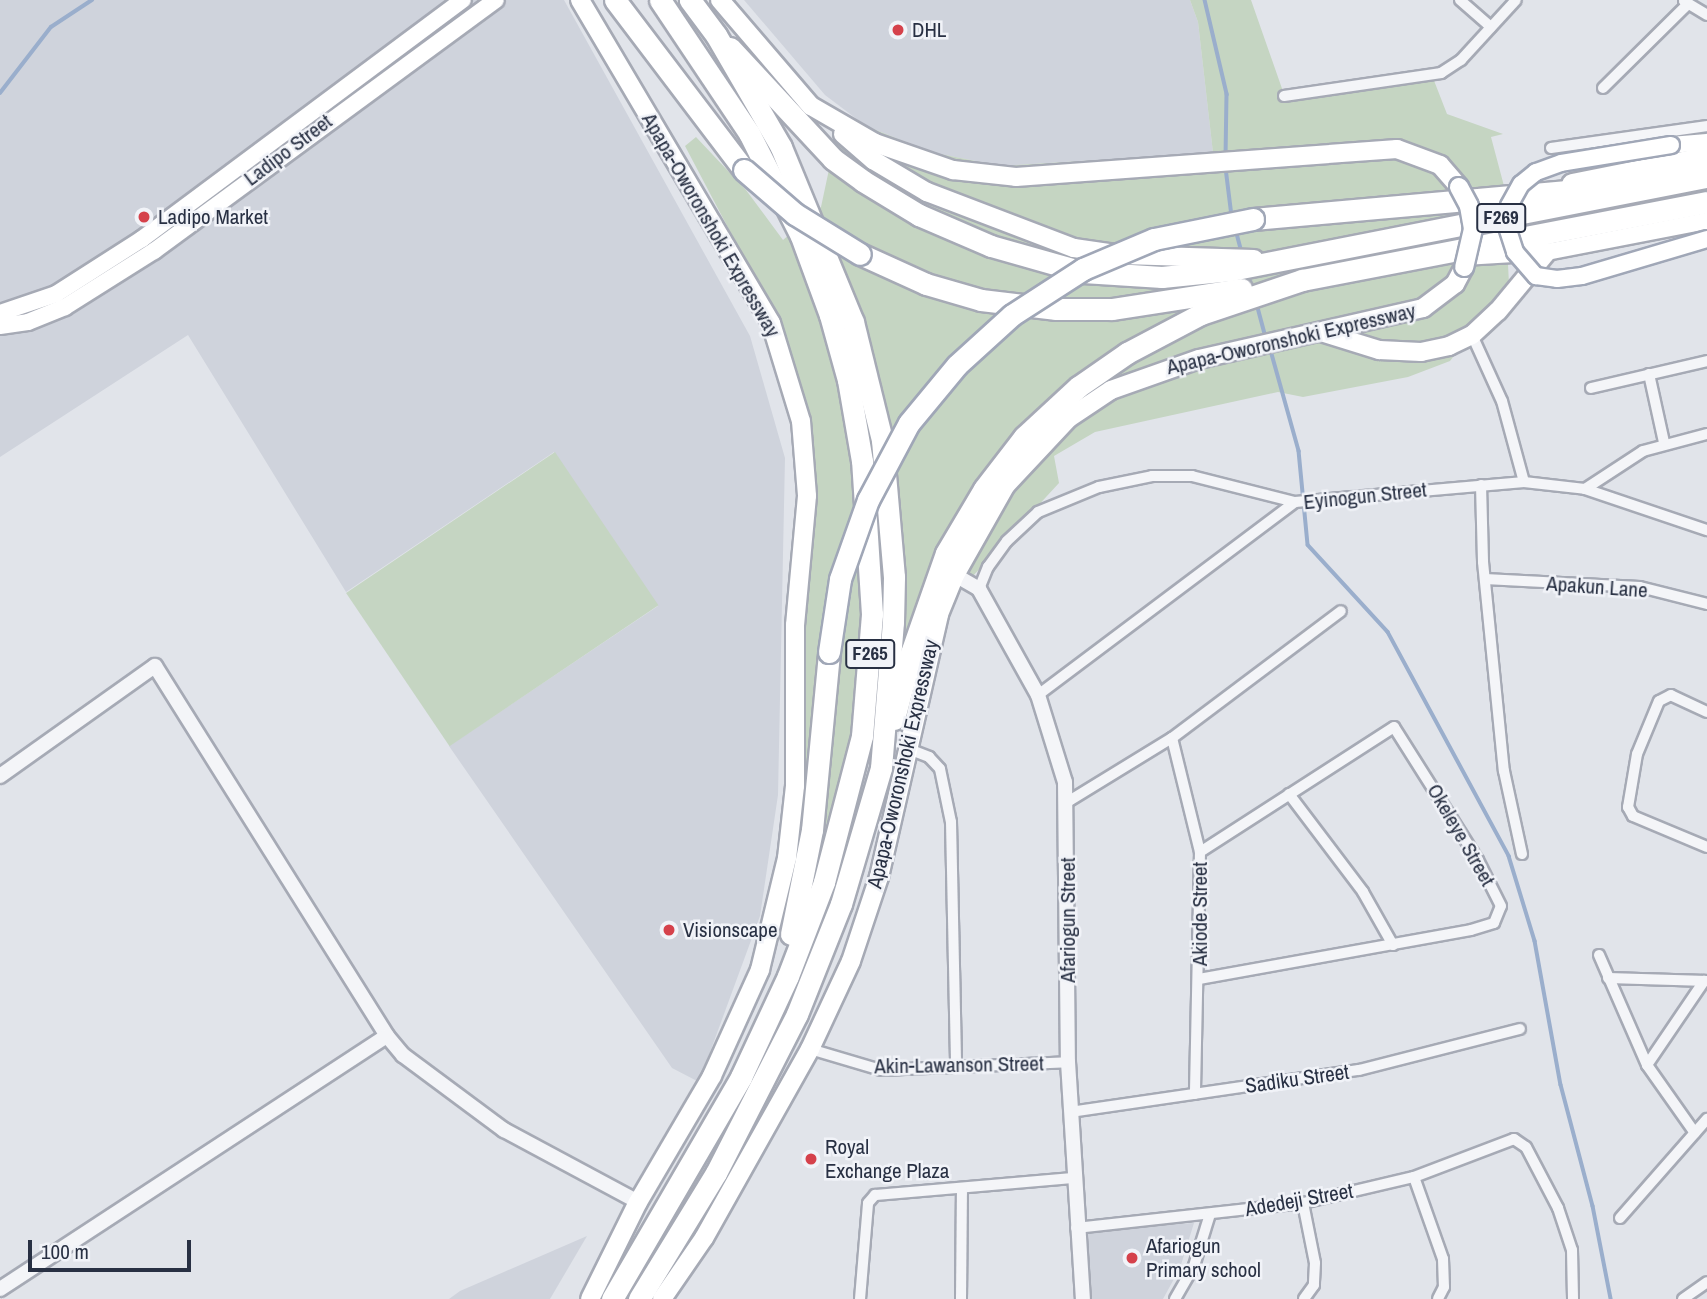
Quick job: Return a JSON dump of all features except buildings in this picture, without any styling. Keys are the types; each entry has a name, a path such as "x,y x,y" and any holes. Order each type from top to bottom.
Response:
{"highway":[{"path":"615,0 744,170 795,214 860,254 926,285 981,300 1056,309 1112,309 1272,273"},
{"name":"F265","path":"612,1299 741,1077 788,976 824,882 862,736 870,662 872,560 848,380 801,236 736,111 660,0"},
{"name":"Apapa-Oworonshoki Expressway","path":"639,1299 716,1173 797,1014 841,904 881,768 894,577 882,440 872,387 853,322 803,194 716,35 690,0"},
{"path":"716,35 752,67 833,159 919,215 991,246 1083,272 1234,280"},
{"path":"1527,193 1707,157"},
{"name":"F269","path":"1272,273 1295,258 1707,177"},
{"path":"741,1077 781,972 799,904 812,830 829,653 840,579 868,500 909,424 957,365 1012,315 1083,269 1154,239 1253,219 1527,193 1676,184"},
{"name":"F269","path":"1272,273 1302,280 1427,259 1707,202"},
{"path":"881,768 911,653 946,553 984,488 1024,437 1078,387 1173,327 1234,280"}],"main road":[{"name":"Ladipo Street","path":"0,313 56,294 142,239 463,0"},
{"name":"Ladipo Street","path":"0,326 28,322 65,307 154,251 496,0"},
{"name":"Apapa-Oworonshoki Expressway","path":"580,0 771,323 794,387 806,450 807,496 795,625 795,786 787,858 760,970 712,1076 638,1202 590,1299"},
{"name":"Apapa-Oworonshoki Expressway","path":"662,1299 704,1238 810,1049 852,961 875,889 939,614 955,575 1006,485 1069,418 1111,390 1155,371 1423,308 1455,284 1464,267 1473,229 1469,206 1440,165 1397,149 1052,175 984,175 907,157 811,106 720,0"},
{"path":"811,106 873,160 927,192 989,218 1074,248 1234,280 1272,273"},
{"path":"1707,142 1671,145 1561,163 1536,172 1521,184 1509,206 1507,227 1515,252 1536,276 1557,279 1707,239"},
{"path":"1427,259 1548,252 1707,221"},
{"path":"1320,332 1380,350 1421,352 1472,335 1521,288 1548,252"}],"street":[{"path":"1460,0 1491,27"},
{"path":"1283,96 1441,73 1461,60 1516,0"},
{"path":"1603,88 1685,2 1707,15"},
{"path":"1551,148 1707,126"},
{"path":"1472,335 1502,401 1524,482"},
{"path":"1591,388 1707,361"},
{"path":"1648,374 1664,442"},
{"path":"1585,489 1664,442 1707,434"},
{"path":"955,575 979,589 988,567 1007,541 1038,512 1099,487 1152,476 1192,476 1295,502"},
{"name":"Eyinogun Street","path":"1038,695 1295,502 1524,482 1585,489 1707,530"},
{"path":"1481,485 1485,579 1504,771 1522,854"},
{"name":"Apakun Lane","path":"1485,579 1640,587 1707,604"},
{"name":"Afariogun Street","path":"979,589 1038,695 1069,801 1068,1062 1076,1228 1083,1299"},
{"path":"1069,801 1172,738 1340,611"},
{"path":"0,776 155,666 387,1036 403,1055 504,1130 638,1202"},
{"path":"1707,712 1665,696 1637,754 1628,807 1633,816 1707,847"},
{"name":"Okeleye Street","path":"1199,979 1393,945 1494,923 1501,906 1399,729 1389,729 1200,852"},
{"name":"Akiode Street","path":"1172,738 1200,852 1195,1094"},
{"path":"906,748 929,757 940,769 951,822 956,1066"},
{"path":"1289,794 1363,892 1393,945"},
{"path":"1600,955 1647,1065 1695,1133"},
{"path":"1608,978 1705,981"},
{"path":"1647,1065 1705,981"},
{"name":"Sadiku Street","path":"1070,1112 1359,1070 1520,1030"},
{"path":"0,1289 387,1036"},
{"name":"Akin-Lawanson Street","path":"810,1049 881,1070 1068,1062"},
{"path":"1620,1217 1707,1119"},
{"name":"Adedeji Street","path":"1076,1228 1303,1203 1414,1177 1514,1139 1526,1147 1559,1208 1572,1251 1573,1299"},
{"path":"1414,1177 1443,1259 1444,1287 1438,1299"},
{"path":"860,1299 870,1199 891,1192 1073,1178"},
{"path":"961,1299 962,1188"},
{"path":"1303,1203 1315,1263 1314,1285 1304,1299"},
{"path":"1175,1299 1194,1266 1210,1214"},
{"path":"1683,1299 1707,1282"}],"shaded area":[{"path":"0,0 564,0 750,336 785,458 778,795 760,916 699,1082 672,1068 449,746 658,606 554,452 346,592 188,335 0,457"},
{"path":"744,0 1190,0 1198,22 1213,153 1001,166 930,152 866,126 825,95"},
{"name":"Afariogun Primary school","path":"1194,1223 1180,1268 1163,1299 1090,1299 1090,1273 1084,1274 1086,1230"},
{"path":"587,1236 550,1299 449,1299 460,1291"}],"green space":[{"path":"1190,0 1251,0 1286,100 1433,78 1447,114 1503,134 1491,137 1504,186 1509,284 1450,361 1408,377 1303,397 1278,392 1095,432 1054,456 1059,483 899,656 825,827 788,845 808,536 783,332 685,146 696,137 746,190 783,240 821,207 834,146 866,126 930,152 1001,166 1213,153 1198,22"},
{"path":"555,452 658,605 450,746 346,593"}],"waterway":[{"path":"0,93 51,27 92,0"},
{"path":"1205,0 1227,94 1226,157"},
{"path":"1226,168 1232,216"},
{"path":"1236,230 1242,253"},
{"path":"1248,273 1253,290"},
{"path":"1257,304 1266,337"},
{"path":"1270,347 1299,451 1308,545 1388,632 1509,856 1535,941 1561,1085 1593,1206 1611,1299"}],"place":[{"name":"DHL","path":"898,30"},
{"name":"Ladipo Market","path":"144,217"},
{"name":"Visionscape","path":"669,930"},
{"name":"Royal Exchange Plaza","path":"811,1159"},
{"name":"Afariogun Primary school","path":"1132,1258"}]}
